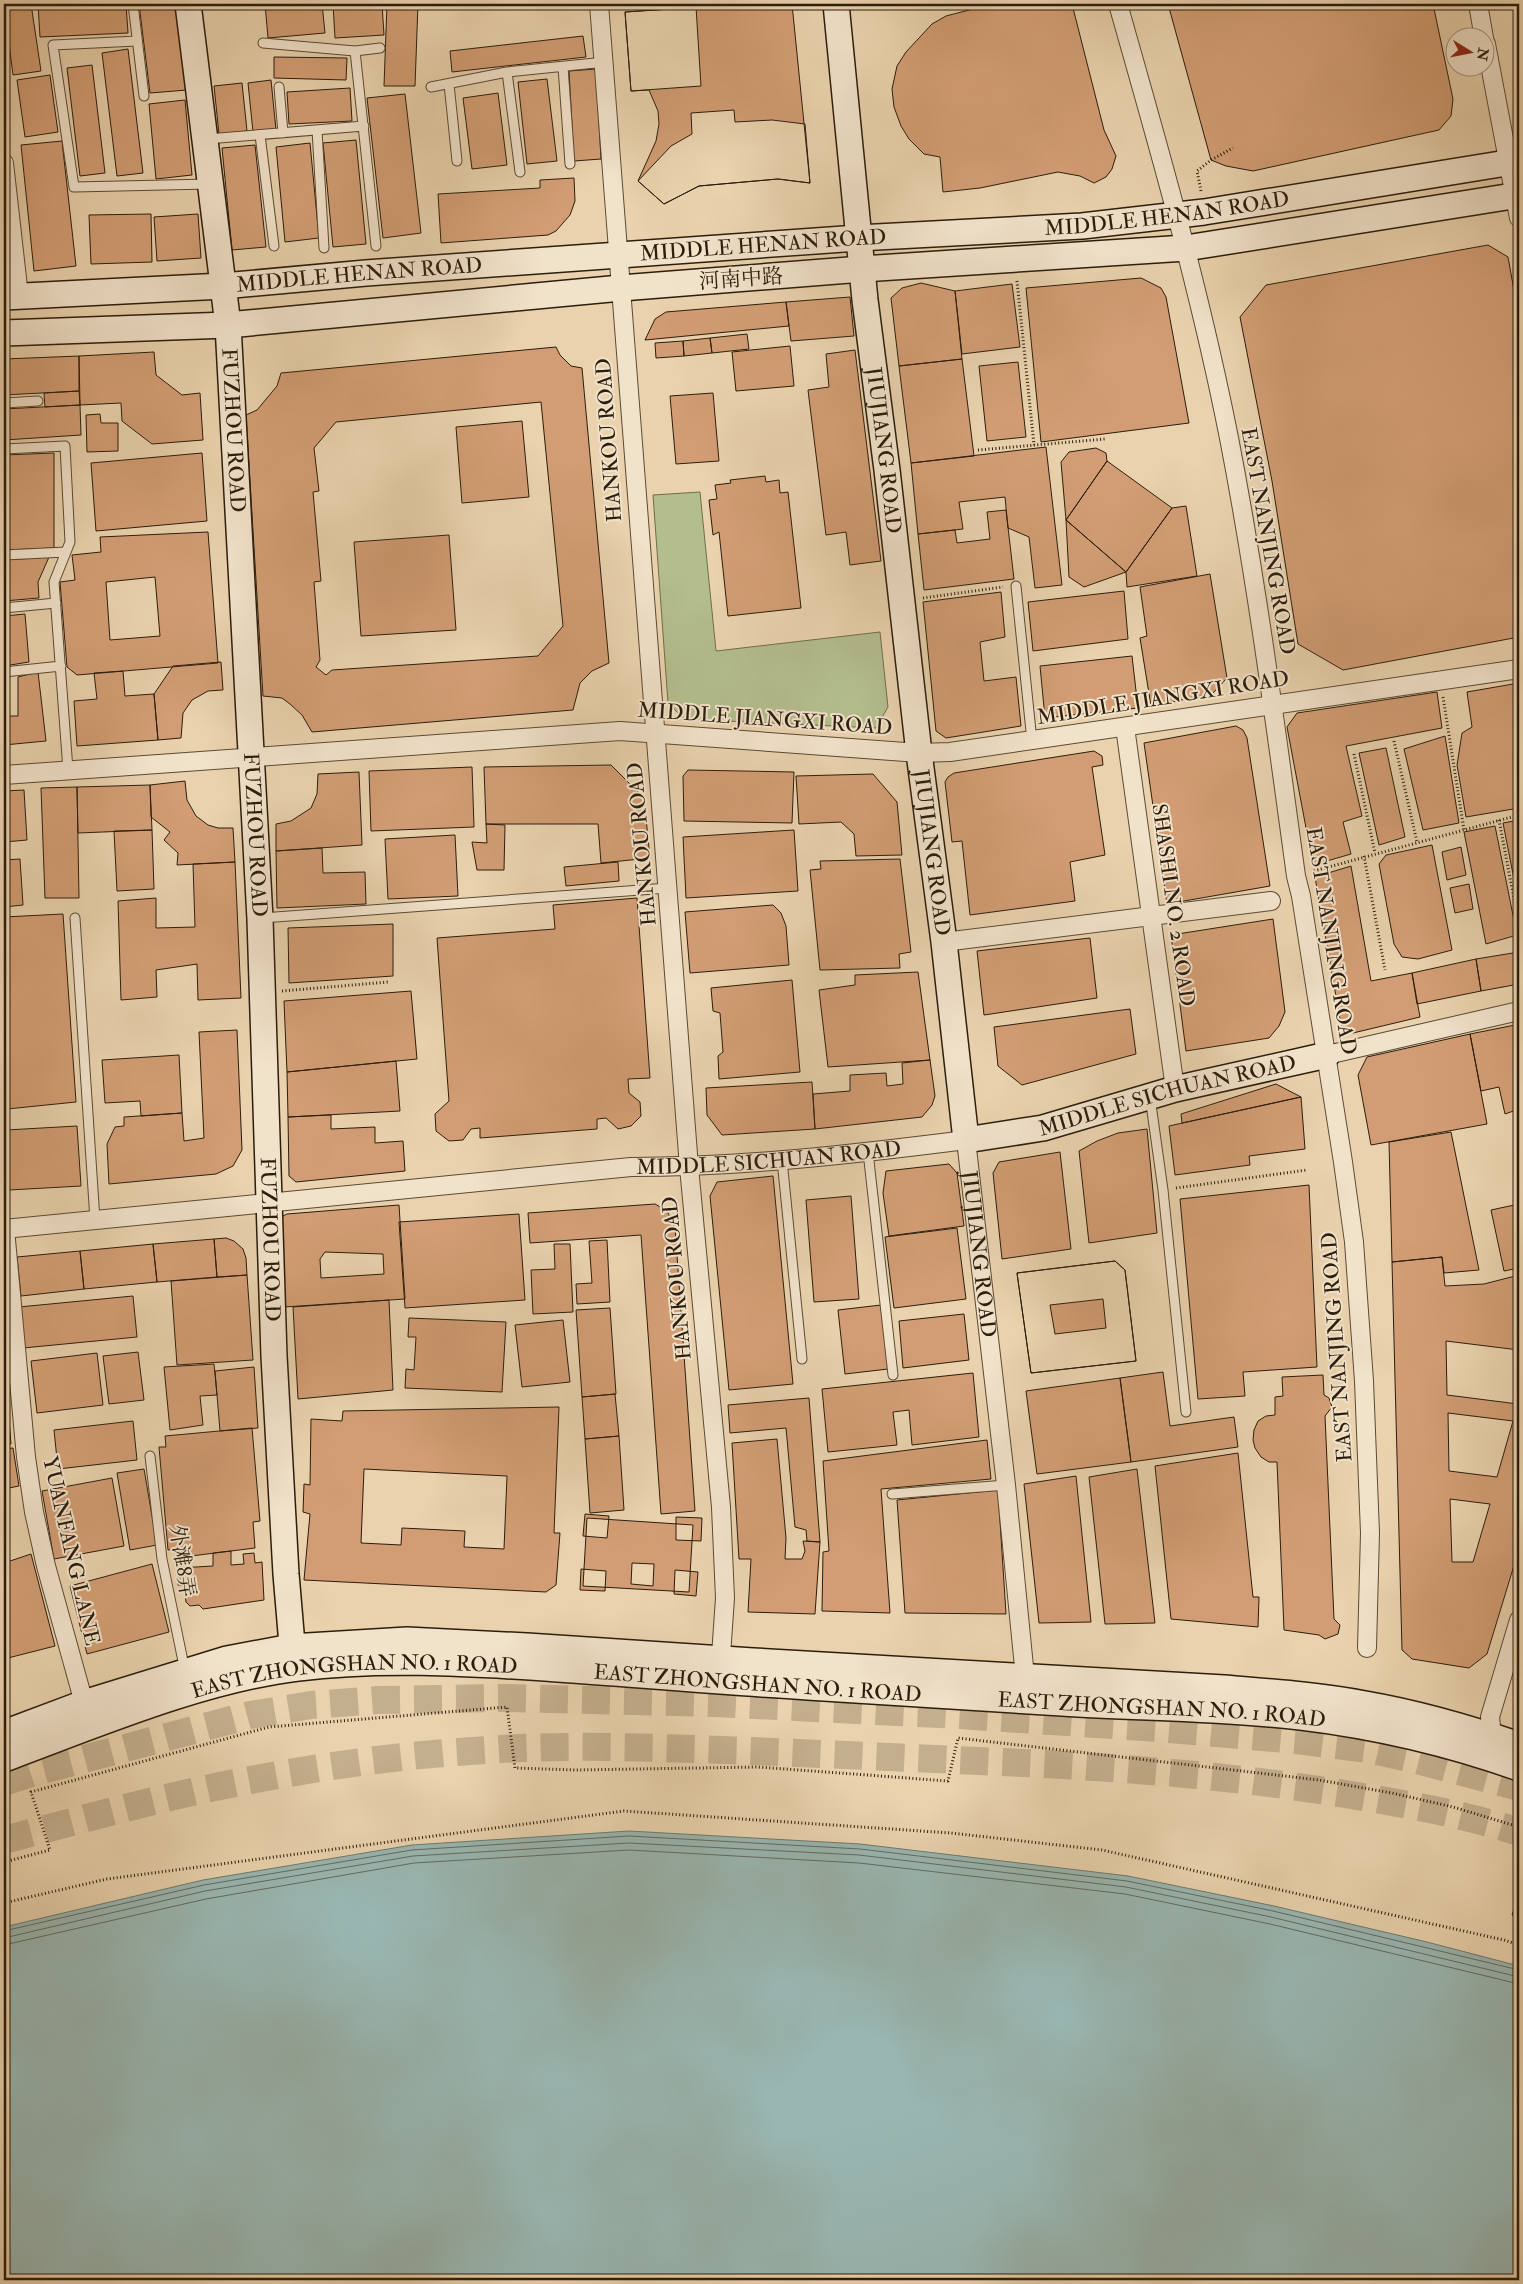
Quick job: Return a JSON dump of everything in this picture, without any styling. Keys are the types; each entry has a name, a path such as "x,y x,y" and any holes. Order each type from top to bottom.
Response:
{"main road":[{"name":"FUZHOU ROAD","path":"188,4 228,325 260,919 274,1356 292,1658"},
{"name":"JIUJIANG ROAD","path":"836,4 858,238 919,753 944,942 966,1140"},
{"name":"MIDDLE HENAN ROAD","path":"11,296 223,286 858,238 1082,226 1204,212 1514,162"},
{"name":"MIDDLE HENAN ROAD","path":"862,269 1186,248 1518,202"},
{"name":"河南中路","path":"621,288 862,269"},
{"name":"MIDDLE HENAN ROAD","path":"4,333 228,325 621,288"},
{"name":"MIDDLE SICHUAN ROAD","path":"966,1140 1043,1128 1175,1089 1327,1055"},
{"name":"EAST ZHONGSHAN NO. 1 ROAD","path":"4,1759 292,1658"},
{"name":"EAST ZHONGSHAN NO. 1 ROAD","path":"4,1732 84,1703 226,1659 292,1658 337,1664 406,1662 720,1670 1026,1689 1302,1695 1382,1707 1519,1745"},
{"name":"EAST ZHONGSHAN NO. 1 ROAD","path":"1026,1689 1223,1711 1300,1717 1362,1726 1488,1757 1519,1768"}],"street":[{"name":"HANKOU ROAD","path":"599,4 605,62 618,256 689,1167 721,1507 725,1598 720,1670"},
{"name":"EAST NANJING ROAD","path":"1118,4 1178,215 1229,438 1273,704 1296,876 1327,1055 1354,1242 1363,1372 1370,1533 1368,1648"},
{"path":"1478,4 1482,28"},
{"path":"1494,78 1514,162 1518,202"},
{"path":"4,163 11,296"},
{"name":"MIDDLE JIANGXI ROAD","path":"4,775 620,732 919,753 950,752 1519,669"},
{"name":"SHASHI NO. 2 ROAD","path":"1125,727 1175,1089"},
{"path":"944,942 1272,902"},
{"name":"MIDDLE SICHUAN ROAD","path":"1327,1055 1519,1011"},
{"name":"MIDDLE SICHUAN ROAD","path":"4,1229 631,1167 689,1167 782,1160 966,1140"},
{"name":"JIUJIANG ROAD","path":"966,1140 1006,1485 1026,1689"},
{"name":"YUANFANG LANE","path":"4,1229 26,1457 34,1512 46,1566 84,1703"},
{"path":"1492,1736 1490,1717 1519,1620"}],"lane":[{"path":"133,4 144,96"},
{"path":"137,41 53,45 74,187 210,184"},
{"path":"263,44 355,51 380,48"},
{"path":"355,51 376,246"},
{"path":"431,87 507,72 605,62"},
{"path":"563,66 570,164"},
{"path":"507,72 520,172"},
{"path":"449,84 457,161"},
{"path":"279,87 283,133"},
{"path":"205,139 364,126"},
{"path":"317,130 324,248"},
{"path":"260,135 274,246"},
{"path":"4,403 38,400"},
{"path":"4,449 65,446 70,542 54,582 68,770"},
{"path":"4,555 66,552"},
{"path":"1016,586 1032,741"},
{"path":"4,608 56,603"},
{"path":"4,672 61,666"},
{"path":"260,919 668,888"},
{"path":"75,918 95,1220"},
{"path":"1150,1096 1163,1190 1186,1412"},
{"path":"868,1152 893,1375"},
{"path":"782,1160 802,1359"},
{"name":"外滩8弄","path":"150,1456 162,1559 185,1671"},
{"path":"892,1494 1006,1485"}],"path":[{"path":"1204,212 1197,171 1211,160 1233,148"},
{"path":"1015,260 1034,445"},
{"path":"978,450 1105,439"},
{"path":"902,600 1016,586"},
{"path":"1440,680 1464,830"},
{"path":"1394,741 1417,842"},
{"path":"1354,754 1375,853"},
{"path":"1314,871 1375,853 1519,816"},
{"path":"1499,820 1519,925"},
{"path":"1364,856 1384,970"},
{"path":"262,992 388,982"},
{"path":"1163,1190 1307,1170"},
{"path":"4,1862 50,1850 31,1792 269,1727 507,1706 515,1768 576,1770 758,1767 948,1781 958,1738 1319,1780 1392,1792 1453,1807 1519,1827"},
{"path":"4,1903 107,1878 624,1811 951,1833 1102,1850 1504,1940 1519,1945"}],"green space":[{"path":"700,492 716,651 880,632 888,707 876,728 684,719 668,703 653,495"}],"water":[{"path":"629,1831 860,1844 1128,1876 1274,1906 1519,1966 1519,2280 4,2280 4,1927 203,1880 412,1845"}],"building":[{"path":"4,4 31,4 41,71 13,75"},
{"path":"38,4 126,4 128,33 40,37"},
{"path":"139,4 178,4 187,90 150,93"},
{"path":"265,4 322,4 325,33 268,38"},
{"path":"333,4 382,4 384,35 335,38"},
{"path":"387,4 418,4 415,86 384,86"},
{"path":"751,4 792,4 810,183 778,179 699,186 664,204 638,181 656,141 659,124 658,111 649,90 631,91 625,12"},
{"path":"1072,4 1104,130 1116,156 1112,169 1106,177 1094,183 1080,176 1058,172 980,188 943,192 940,157 924,154 909,139 901,126 894,107 892,89 897,66 906,52 932,24 946,16 977,8"},
{"path":"1168,4 1433,4 1446,66 1446,78 1449,78 1453,99 1451,116 1439,130 1253,171 1226,166 1211,160"},
{"path":"1515,4 1519,4 1519,24"},
{"path":"696,7 701,86 631,91 625,12"},
{"path":"583,36 586,57 452,72 450,51"},
{"path":"128,49 143,173 117,176 102,53"},
{"path":"274,57 347,58 346,80 274,78"},
{"path":"92,65 105,173 80,176 67,68"},
{"path":"596,69 601,159 574,161 569,71"},
{"path":"50,75 58,132 25,137 17,80"},
{"path":"547,79 557,161 527,164 518,82"},
{"path":"271,80 276,130 253,132 248,83"},
{"path":"242,83 247,131 219,134 214,86"},
{"path":"350,88 352,121 289,124 287,92"},
{"path":"498,93 507,165 472,169 463,98"},
{"path":"405,94 421,233 383,238 367,98"},
{"path":"185,100 192,175 156,179 149,104"},
{"path":"734,110 735,122 772,120 805,124 810,183 778,179 699,186 664,204 638,181 671,146 692,134 691,113"},
{"path":"356,140 366,244 333,247 323,143"},
{"path":"62,141 76,266 34,271 21,145"},
{"path":"310,143 319,238 285,242 276,147"},
{"path":"255,145 266,247 232,250 222,148"},
{"path":"574,178 575,201 570,215 556,231 548,235 441,243 438,194 540,188 540,180"},
{"path":"151,214 152,262 91,264 89,215"},
{"path":"198,214 201,258 157,261 154,217"},
{"path":"1488,245 1508,257 1519,318 1519,637 1343,670 1298,644 1272,481 1240,317 1266,285"},
{"path":"1141,278 1161,288 1166,297 1189,423 1041,442 1026,288"},
{"path":"921,283 955,291 962,359 899,366 891,298 902,288"},
{"path":"1012,284 1020,347 962,354 955,291"},
{"path":"850,297 854,336 791,341 786,302"},
{"path":"786,302 789,326 645,340 655,319 666,312"},
{"path":"747,334 749,349 712,353 710,338"},
{"path":"710,338 712,353 684,356 683,341"},
{"path":"683,341 684,356 656,358 655,343"},
{"path":"790,346 794,386 736,391 732,352"},
{"path":"556,347 560,355 571,366 582,368 609,663 592,671 580,683 573,710 312,732 302,715 282,698 263,696 246,415 257,410 277,386 281,373","holes":["541,402 563,626 538,656 332,670 326,675 316,667 320,660 314,582 321,581 313,492 319,491 314,448 336,422"]},
{"path":"855,350 881,561 850,565 846,532 826,535 808,390 829,387 826,354"},
{"path":"154,352 156,375 182,395 200,393 203,440 152,444 122,421 121,403 80,405 79,356"},
{"path":"79,356 79,391 4,395 4,359"},
{"path":"962,359 974,456 911,463 899,366"},
{"path":"1018,362 1026,437 987,441 979,366"},
{"path":"79,391 80,405 45,407 44,393"},
{"path":"713,393 719,461 676,464 670,396"},
{"path":"80,405 81,435 4,440 4,409"},
{"path":"100,414 101,423 118,423 118,451 87,452 86,415"},
{"path":"522,421 529,497 462,503 456,427"},
{"path":"1046,447 1062,585 1035,588 1029,537 1008,528 1005,497 959,502 963,529 918,534 911,463"},
{"path":"1096,448 1106,453 1107,461 1066,520 1061,462 1069,452"},
{"path":"54,453 54,548 4,550 4,455"},
{"path":"202,453 207,521 96,531 91,463"},
{"path":"1107,461 1172,508 1126,572 1066,520"},
{"path":"765,476 766,482 779,480 780,493 788,492 801,608 728,616 719,532 713,535 709,500 717,499 715,485 731,483 730,480"},
{"path":"1186,506 1197,576 1127,587 1126,572 1172,508"},
{"path":"1006,510 1014,579 924,590 918,534 955,530 957,543 990,539 987,512"},
{"path":"1066,520 1126,572 1084,587 1069,577"},
{"path":"208,532 218,663 77,675 67,667 60,582 75,580 72,555 101,552 100,537","holes":["155,577 160,636 110,640 106,582"]},
{"path":"449,535 456,630 361,636 354,542"},
{"path":"49,557 38,582 39,598 4,601 4,560"},
{"path":"1210,574 1227,678 1212,694 1151,706 1140,638 1147,636 1140,587"},
{"path":"1124,591 1128,639 1033,651 1028,602"},
{"path":"1001,592 1005,637 980,642 984,681 1016,677 1021,726 946,738 936,731 923,602"},
{"path":"25,614 29,662 4,666 4,616"},
{"path":"1132,656 1138,708 1045,718 1040,666"},
{"path":"221,662 223,690 208,691 192,700 183,713 181,738 158,740 154,694 173,666"},
{"path":"123,671 125,696 154,694 158,740 77,746 74,701 97,699 94,673"},
{"path":"38,672 46,741 4,745 4,716 18,716 18,677"},
{"path":"1519,683 1519,808 1466,817 1457,765 1462,733 1472,727 1467,692"},
{"path":"1437,692 1442,728 1346,746 1362,816 1343,822 1351,854 1313,865 1287,727 1297,713"},
{"path":"1236,726 1243,730 1247,738 1270,886 1167,904 1144,743"},
{"path":"1445,736 1459,823 1423,830 1404,749"},
{"path":"1386,748 1405,837 1379,845 1359,753"},
{"path":"1094,751 1102,756 1103,765 1092,767 1105,855 1070,862 1075,901 970,915 962,841 952,842 945,782 948,777 954,773"},
{"path":"611,765 644,798 650,858 601,863 598,824 486,824 484,767"},
{"path":"472,767 474,827 371,831 369,771"},
{"path":"688,770 794,772 792,823 684,821 683,776"},
{"path":"359,772 362,845 276,851 276,824 291,821 311,808 317,794 318,774"},
{"path":"873,774 897,802 902,855 856,856 854,834 841,822 799,824 796,776"},
{"path":"185,781 187,800 196,816 208,825 218,828 233,828 235,862 177,865 178,853 164,840 170,832 151,817 150,785"},
{"path":"150,785 152,830 78,833 77,787"},
{"path":"77,787 79,898 45,898 41,788"},
{"path":"24,790 27,840 4,842 4,791"},
{"path":"1519,820 1519,905 1503,823"},
{"path":"486,824 505,825 504,870 477,870 472,842 487,843"},
{"path":"1495,826 1517,935 1486,944 1464,832"},
{"path":"152,830 154,889 117,891 114,831"},
{"path":"794,830 798,891 686,898 683,837"},
{"path":"455,835 458,896 388,899 385,839"},
{"path":"1432,845 1452,950 1418,959 1402,957 1394,944 1379,864 1386,855"},
{"path":"1461,847 1466,875 1447,880 1442,852"},
{"path":"322,848 323,873 365,872 366,904 277,908 276,851"},
{"path":"20,859 23,905 4,907 4,860"},
{"path":"900,859 911,952 899,954 900,968 820,970 810,870 821,869 820,861"},
{"path":"235,862 241,998 198,1000 197,964 156,970 157,997 121,1000 118,901 156,898 156,928 195,927 193,864"},
{"path":"618,862 619,881 566,886 564,867"},
{"path":"1351,866 1371,981 1412,973 1420,1017 1353,1033 1341,1025 1315,877"},
{"path":"1469,884 1473,909 1455,913 1450,888"},
{"path":"637,898 650,1078 628,1079 629,1093 640,1102 641,1116 631,1126 618,1129 606,1118 597,1119 597,1129 480,1138 480,1128 471,1129 463,1140 449,1141 436,1131 435,1114 449,1101 437,938 555,929 553,905"},
{"path":"773,905 781,913 786,926 789,965 690,973 685,912"},
{"path":"63,914 76,1102 7,1109 4,1057 4,917"},
{"path":"1273,919 1285,1012 1279,1026 1269,1038 1186,1051 1171,935"},
{"path":"393,924 393,976 289,983 288,928"},
{"path":"1090,938 1097,998 984,1015 977,951"},
{"path":"1519,952 1519,984 1481,991 1476,959"},
{"path":"1476,959 1481,991 1417,1004 1412,973"},
{"path":"918,972 930,1060 828,1067 819,990 855,985 855,975"},
{"path":"792,980 800,1072 719,1079 718,1056 723,1052 720,1013 713,1011 711,988"},
{"path":"411,991 417,1059 287,1072 284,1001"},
{"path":"1130,1009 1136,1054 1022,1085 998,1066 994,1027"},
{"path":"1519,1024 1519,1046 1515,1025"},
{"path":"1515,1025 1519,1046 1519,1109 1505,1114 1499,1087 1481,1091 1470,1034"},
{"path":"237,1030 242,1150 233,1166 216,1174 109,1184 107,1144 115,1127 124,1126 124,1117 182,1113 184,1141 204,1138 199,1032"},
{"path":"1470,1034 1487,1124 1371,1145 1358,1075 1367,1057"},
{"path":"179,1055 182,1113 141,1116 140,1101 105,1103 102,1060"},
{"path":"930,1060 935,1096 932,1105 922,1117 815,1129 813,1094 850,1091 850,1075 886,1073 887,1086 903,1084 902,1063"},
{"path":"396,1061 400,1111 288,1117 287,1072"},
{"path":"812,1082 815,1129 722,1135 707,1115 706,1088"},
{"path":"1276,1084 1301,1097 1182,1123 1181,1114"},
{"path":"1301,1097 1305,1149 1249,1156 1250,1165 1175,1175 1169,1126"},
{"path":"331,1115 331,1129 375,1127 375,1143 403,1141 405,1171 296,1182 289,1176 288,1117"},
{"path":"77,1126 81,1186 9,1190 6,1130"},
{"path":"1147,1129 1157,1233 1089,1243 1079,1151 1097,1141 1118,1133"},
{"path":"1451,1132 1479,1270 1444,1273 1442,1257 1392,1262 1389,1142"},
{"path":"1060,1152 1071,1249 1002,1259 993,1173 999,1162"},
{"path":"949,1164 957,1173 964,1226 889,1236 883,1193 886,1171"},
{"path":"773,1176 793,1384 729,1390 710,1196 717,1182"},
{"path":"1309,1185 1317,1367 1243,1372 1245,1396 1198,1399 1180,1199"},
{"path":"851,1196 859,1299 814,1302 806,1200"},
{"path":"655,1204 667,1211 675,1227 695,1511 661,1514 641,1235 530,1243 528,1213"},
{"path":"1519,1204 1519,1268 1504,1271 1491,1210"},
{"path":"399,1205 405,1299 284,1307 281,1219 287,1214","holes":["325,1252 383,1254 384,1274 321,1278 320,1259"]},
{"path":"519,1214 525,1300 405,1308 399,1222"},
{"path":"957,1228 966,1299 894,1308 885,1237"},
{"path":"226,1238 234,1241 243,1249 246,1258 247,1275 217,1277 214,1239"},
{"path":"214,1239 217,1277 157,1282 153,1244"},
{"path":"607,1240 610,1302 577,1304 576,1284 592,1283 589,1241"},
{"path":"153,1244 157,1282 84,1289 80,1251"},
{"path":"554,1244 570,1244 573,1312 533,1314 531,1270 555,1269"},
{"path":"80,1251 84,1289 21,1296 17,1257"},
{"path":"1442,1257 1445,1286 1484,1284 1519,1275 1519,1350 1446,1341 1447,1395 1518,1404 1519,1401 1519,1549 1487,1654 1469,1668 1412,1659 1402,1650 1392,1262","holes":["1448,1413 1513,1421 1497,1477 1449,1471","1450,1499 1490,1504 1473,1562 1452,1562"]},
{"path":"1115,1261 1125,1270 1136,1361 1031,1373 1017,1273","holes":["1103,1299 1106,1328 1055,1334 1050,1305"]},
{"path":"1115,1261 1125,1270 1136,1361 1031,1373 1017,1273"},
{"path":"247,1275 253,1360 177,1365 171,1281"},
{"path":"133,1296 137,1337 23,1348 19,1307"},
{"path":"389,1300 393,1390 298,1399 293,1307"},
{"path":"881,1305 888,1369 845,1374 838,1310"},
{"path":"610,1308 616,1394 582,1397 576,1310"},
{"path":"964,1314 969,1360 903,1368 899,1321"},
{"path":"409,1318 506,1322 502,1392 405,1388 406,1369 414,1370 416,1337 408,1337"},
{"path":"563,1320 570,1382 522,1387 515,1325"},
{"path":"138,1352 144,1400 109,1404 103,1356"},
{"path":"97,1353 103,1405 37,1413 31,1361"},
{"path":"4,1361 11,1444 4,1445"},
{"path":"214,1364 217,1395 200,1396 203,1425 170,1430 164,1367"},
{"path":"254,1367 258,1428 220,1431 215,1371"},
{"path":"1163,1372 1170,1426 1234,1417 1238,1447 1131,1462 1120,1378"},
{"path":"973,1373 979,1437 912,1445 909,1410 893,1412 897,1445 828,1452 822,1389"},
{"path":"1323,1375 1324,1395 1329,1398 1332,1407 1325,1416 1334,1619 1340,1625 1338,1634 1325,1639 1319,1635 1284,1630 1277,1462 1269,1462 1261,1457 1255,1448 1253,1440 1254,1430 1258,1421 1266,1416 1275,1415 1275,1397 1283,1396 1282,1377"},
{"path":"1120,1378 1131,1462 1037,1474 1026,1391"},
{"path":"615,1394 619,1436 585,1439 582,1397"},
{"path":"809,1398 820,1542 807,1541 806,1530 795,1527 786,1428 730,1433 728,1405"},
{"path":"559,1407 554,1533 560,1533 556,1585 546,1592 304,1580 310,1514 303,1512 304,1484 310,1485 311,1419 342,1421 343,1411","holes":["364,1469 507,1476 504,1549 464,1547 465,1531 402,1528 401,1545 361,1543"]},
{"path":"133,1421 137,1460 58,1469 54,1430"},
{"path":"252,1428 260,1521 253,1522 255,1548 191,1556 180,1549 168,1550 159,1447 166,1447 165,1436"},
{"path":"619,1436 624,1510 590,1513 585,1439"},
{"path":"777,1439 786,1538 785,1559 802,1559 805,1551 803,1541 820,1542 815,1614 748,1612 751,1559 739,1559 732,1443"},
{"path":"987,1440 991,1479 881,1489 890,1613 822,1611 823,1552 829,1551 823,1461"},
{"path":"13,1448 19,1486 4,1489 4,1449"},
{"path":"1238,1453 1253,1597 1259,1597 1258,1627 1171,1619 1155,1466"},
{"path":"144,1469 157,1545 130,1550 117,1473"},
{"path":"1137,1469 1155,1623 1105,1624 1089,1477"},
{"path":"1076,1476 1091,1622 1039,1623 1024,1484"},
{"path":"112,1478 124,1546 54,1559 42,1491"},
{"path":"998,1490 1006,1614 905,1613 897,1500"},
{"path":"585,1514 609,1516 607,1538 583,1536"},
{"path":"676,1517 702,1518 701,1541 676,1540"},
{"path":"587,1518 693,1525 689,1592 583,1586"},
{"path":"231,1551 231,1565 244,1564 243,1554 254,1553 255,1563 262,1562 264,1600 203,1609 199,1605 190,1606 186,1602 184,1586 178,1585 178,1568 213,1566 213,1553"},
{"path":"31,1554 55,1646 4,1659 4,1563"},
{"path":"632,1563 654,1564 653,1586 631,1584"},
{"path":"152,1564 169,1632 87,1654 70,1586"},
{"path":"581,1569 606,1571 605,1591 580,1590"},
{"path":"675,1570 698,1572 696,1596 674,1594"},
{"path":"1519,1669 1519,1688 1514,1687"},
{"path":"1519,1894 1519,1917 1512,1915"}],"tunnel":[{"path":"4,1782 31,1773 250,1715 311,1705 379,1700 504,1698 715,1703 958,1715 1158,1728 1296,1740 1368,1749 1519,1787"},
{"path":"4,1840 166,1798 286,1773 420,1755 513,1748 565,1747 668,1748 801,1753 1024,1763 1159,1772 1294,1786 1362,1797 1452,1814 1519,1832"}]}
